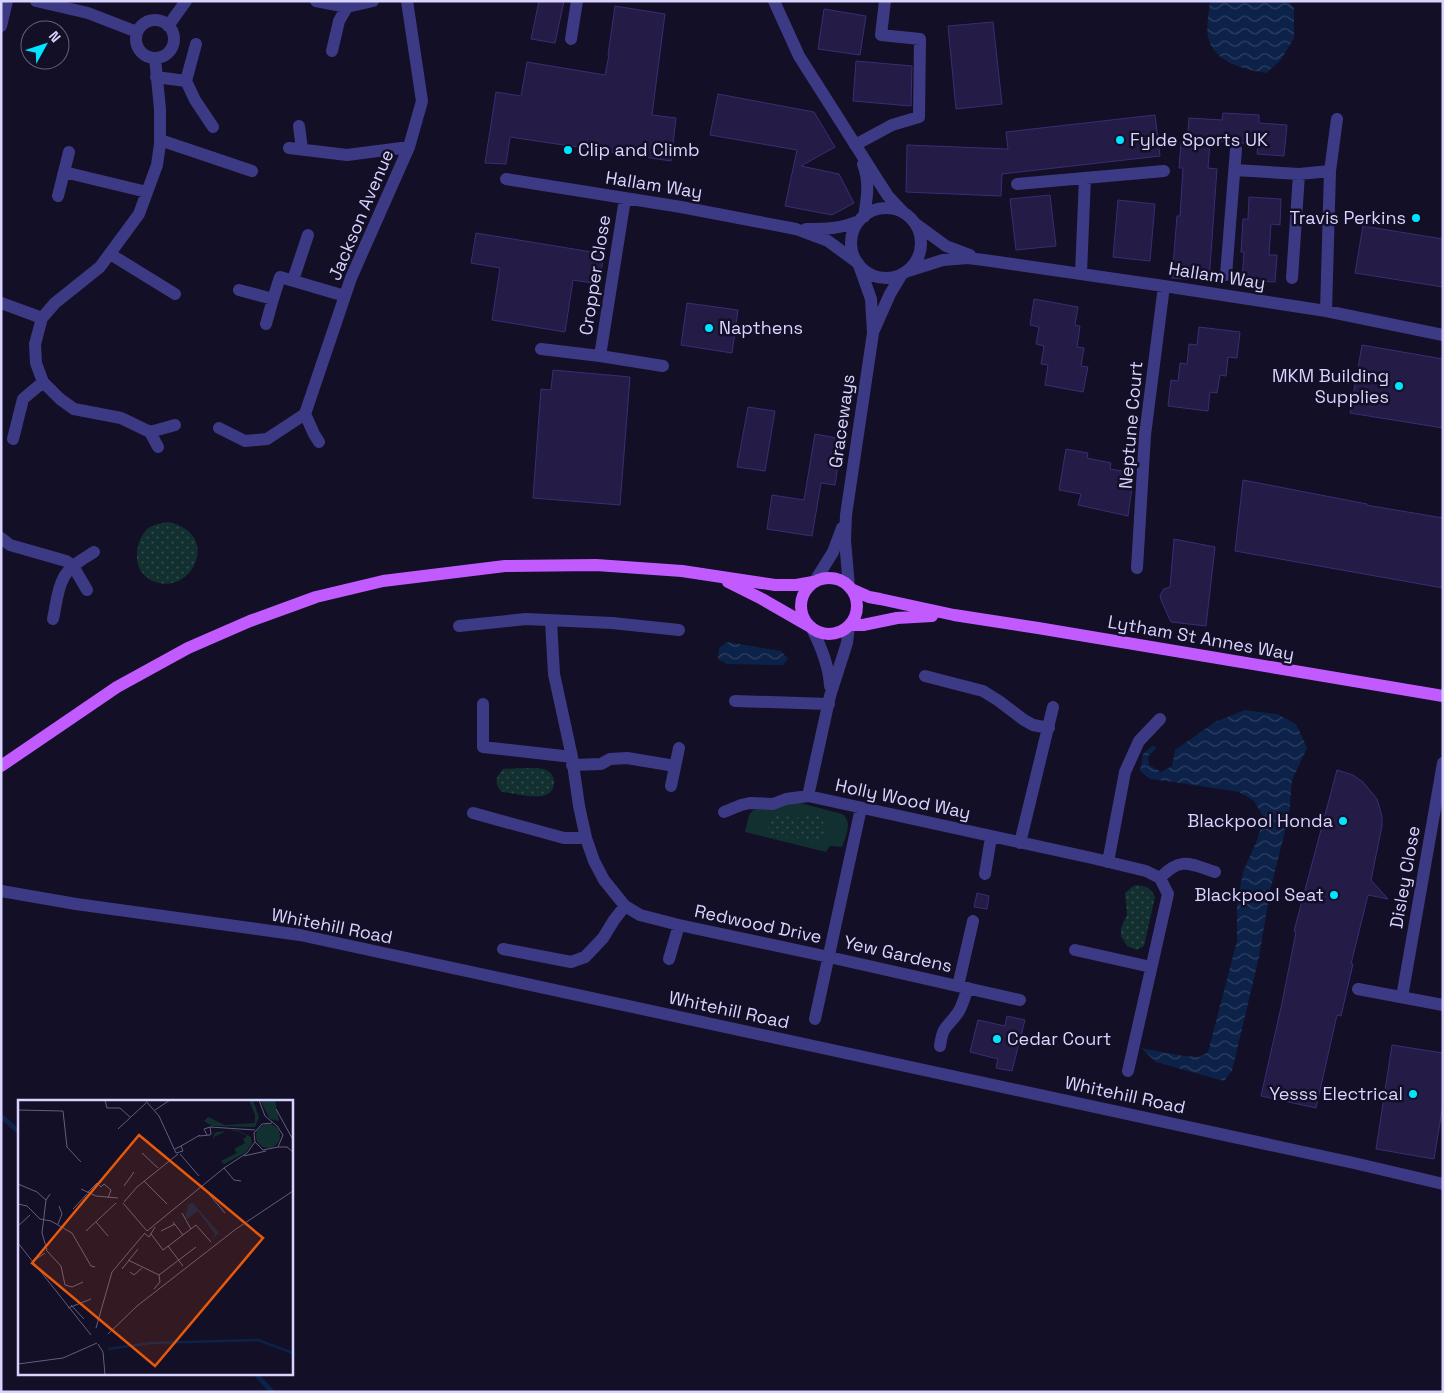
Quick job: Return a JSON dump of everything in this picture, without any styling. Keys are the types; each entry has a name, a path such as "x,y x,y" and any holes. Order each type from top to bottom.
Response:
{"main road":[{"path":"2,766 117,688 188,648 250,621 316,597 382,581 505,566 596,565 682,571 775,585 796,585 824,578 833,578 850,588 856,598 856,614 849,625 840,632 832,634 820,633 762,599 714,576"},
{"path":"810,627 803,616 801,602 806,589 814,582"},
{"name":"Lytham St Annes Way","path":"850,588 880,599 954,615 1443,696"},
{"name":"Lytham St Annes Way","path":"849,625 863,625 912,616 954,615"}],"street":[{"path":"1,26 7,1"},
{"path":"36,1 88,13 137,32"},
{"path":"168,26 186,1"},
{"path":"316,1 347,7 373,1"},
{"name":"Jackson Avenue","path":"305,414 351,278 409,147 422,101 407,1"},
{"path":"571,39 577,1"},
{"path":"774,1 799,56 882,188 915,223 919,231 921,248 918,257 914,264 905,272 893,278 874,276 866,272 858,264 854,255 852,238 855,229 870,212 884,208 898,210 905,214"},
{"path":"855,145 892,125 919,117 920,39 881,35 885,1"},
{"path":"332,51 340,21 347,7"},
{"path":"151,21 163,23 172,32 173,44 166,54 155,58 149,57 139,50 136,44 137,32 145,23 151,21"},
{"path":"196,44 186,81 195,100 213,127"},
{"path":"155,58 160,109 160,140 157,165 139,214 100,267 55,304 42,318 35,344 36,363 43,382 60,399 74,409 120,418 150,432 158,447"},
{"path":"156,77 186,81"},
{"path":"1326,312 1330,171 1337,119"},
{"path":"299,126 302,149"},
{"path":"160,140 252,171"},
{"path":"855,145 865,170 868,186 862,219"},
{"name":"Jackson Avenue","path":"289,148 347,155 409,147"},
{"path":"1226,275 1236,148"},
{"path":"58,196 69,152"},
{"path":"1235,170 1298,174 1330,171"},
{"path":"64,172 147,192"},
{"path":"1017,184 1164,172"},
{"path":"1292,278 1298,174"},
{"path":"1081,273 1085,178"},
{"name":"Hallam Way","path":"506,179 681,207 796,229 828,241 858,264"},
{"name":"Cropper Close","path":"600,356 625,199"},
{"name":"Hallam Way","path":"796,229 834,229 862,219"},
{"name":"Hallam Way","path":"915,223 934,239 946,246 984,260"},
{"path":"266,324 280,277 293,280 308,235"},
{"path":"110,254 175,294"},
{"name":"Hallam Way","path":"905,272 943,260 968,258 1081,273 1326,312 1443,335"},
{"name":"Graceways","path":"850,588 845,540 846,515 873,333 871,299 858,264"},
{"name":"Graceways","path":"873,333 890,294 905,272"},
{"name":"Jackson Avenue","path":"293,280 345,296"},
{"name":"Neptune Court","path":"1137,568 1145,435 1164,286"},
{"path":"240,290 273,300"},
{"path":"1,303 42,318"},
{"name":"Cropper Close","path":"541,349 663,366"},
{"path":"12,439 23,399 43,382"},
{"path":"219,428 245,441 267,439 305,414 319,442"},
{"path":"150,432 175,424"},
{"name":"Graceways","path":"814,582 833,552 846,515"},
{"path":"1,538 10,545 59,558 73,566 87,590"},
{"path":"53,619 64,575 73,566 94,552"},
{"path":"459,626 526,619 612,623 679,630"},
{"name":"Redwood Drive","path":"551,621 554,674 586,838 594,861 604,880 625,906 640,915 679,925 829,956"},
{"name":"Holly Wood Way","path":"808,796 830,700 847,643 849,625"},
{"name":"Holly Wood Way","path":"810,627 818,641 827,665 830,676 830,700"},
{"path":"925,676 983,691 1000,701 1024,720 1033,725 1049,728"},
{"path":"735,701 830,700"},
{"path":"483,704 483,747 601,764 610,759 627,758 675,766"},
{"path":"1020,843 1053,707"},
{"path":"1108,862 1125,772 1139,741 1160,719"},
{"path":"672,786 679,748"},
{"name":"Disley Close","path":"1402,998 1443,763"},
{"name":"Holly Wood Way","path":"724,812 750,803 773,804 786,799 808,796 1108,862 1146,871 1160,878"},
{"name":"Yew Gardens","path":"815,1019 861,808"},
{"path":"473,813 564,838 586,838"},
{"path":"985,874 991,837"},
{"path":"1128,1071 1168,894 1160,878 1177,864 1190,864 1215,872"},
{"name":"Whitehill Road","path":"2,890 76,904 300,935 1443,1184"},
{"path":"503,950 571,962 585,957 603,938 625,906"},
{"name":"Yew Gardens","path":"940,1046 945,1026 959,1011 973,922"},
{"name":"Redwood Drive","path":"669,960 679,925"},
{"path":"1075,950 1151,967"},
{"name":"Yew Gardens","path":"829,956 1020,1000"},
{"path":"1358,989 1443,1005"}],"green space":[{"path":"168,522 188,531 196,541 198,548 195,563 186,576 173,583 165,584 151,580 144,575 138,564 137,550 145,531 152,526"},
{"path":"503,769 543,769 551,774 554,783 553,787 551,791 542,796 502,792 496,780"},
{"path":"793,801 842,814 847,821 848,829 842,847 830,846 826,852 745,832 749,815 753,810"},
{"path":"777,814 789,815 794,819 805,815 818,816 826,830 819,839 812,842 795,836 778,838 772,835 768,827 772,817"},
{"path":"1136,885 1148,888 1155,897 1144,946 1137,950 1127,946 1121,936 1121,928 1127,915 1125,893"}],"water":[{"path":"1210,1 1288,1 1294,8 1294,38 1280,61 1266,73 1239,67 1216,53 1207,33"},
{"path":"727,642 781,651 788,659 783,665 727,664 718,659 719,648"},
{"path":"1245,710 1277,714 1296,724 1307,748 1292,780 1289,815 1270,891 1259,957 1232,1071 1224,1081 1156,1062 1141,1048 1199,1057 1208,1052 1237,941 1237,906 1243,872 1264,818 1254,801 1239,792 1150,779 1140,771 1143,754 1152,746 1157,748 1148,756 1149,765 1161,772 1172,766 1175,750 1215,722"}],"building":[{"path":"539,1 564,1 555,43 531,39"},
{"path":"615,6 665,14 652,115 676,118 671,161 510,137 506,164 485,163 496,92 521,96 527,62 605,75"},
{"path":"824,9 866,16 860,55 818,49"},
{"path":"993,22 1002,104 956,109 948,26"},
{"path":"856,61 912,66 911,106 853,101"},
{"path":"718,94 814,112 835,147 801,166 839,174 854,203 832,215 785,206 797,150 710,135"},
{"path":"1223,113 1259,115 1259,123 1287,125 1284,156 1257,154 1258,144 1236,141 1210,143 1208,168 1217,169 1209,281 1172,278 1177,216 1180,216 1183,168 1179,168 1181,142 1187,143 1189,118 1222,120"},
{"path":"1155,115 1160,156 1002,174 1001,196 906,192 907,145 1008,149 1006,132"},
{"path":"1050,195 1056,246 1016,250 1010,199"},
{"path":"1249,197 1281,199 1280,225 1271,224 1269,255 1277,255 1275,282 1242,280 1244,252 1241,252 1243,219 1248,219"},
{"path":"1118,200 1155,204 1150,261 1113,257"},
{"path":"1363,226 1443,239 1443,287 1355,273"},
{"path":"476,233 604,254 599,284 573,280 565,332 492,320 500,268 471,263"},
{"path":"1034,299 1078,307 1075,325 1080,326 1077,347 1084,348 1081,366 1088,367 1083,392 1045,385 1048,365 1041,364 1044,346 1036,344 1039,327 1030,325"},
{"name":"Napthens","path":"687,303 738,310 732,353 681,345"},
{"path":"1199,327 1240,332 1237,358 1228,357 1226,376 1220,375 1217,393 1210,392 1208,411 1168,406 1171,380 1178,381 1180,363 1187,364 1189,344 1197,345"},
{"name":"MKM Building Supplies","path":"1362,345 1443,359 1443,428 1350,413"},
{"path":"553,370 630,377 620,505 533,498 541,389 551,390"},
{"path":"748,407 775,411 765,471 737,467"},
{"path":"815,434 842,439 835,485 821,483 812,536 767,529 772,495 804,500"},
{"path":"1066,449 1088,453 1087,458 1111,463 1110,469 1134,473 1128,516 1078,505 1081,494 1059,490"},
{"path":"1243,480 1366,505 1443,518 1443,588 1235,551"},
{"path":"1174,539 1215,547 1206,626 1171,622 1161,600 1160,595 1164,589 1170,587"},
{"path":"1337,770 1353,775 1363,782 1377,799 1382,816 1382,826 1371,880 1388,899 1368,895 1351,964 1353,964 1341,1016 1337,1015 1316,1108 1261,1096 1282,1003 1296,932 1294,931"},
{"path":"977,893 989,896 987,909 974,907"},
{"name":"Cedar Court","path":"1007,1016 1025,1020 1012,1071 996,1068 998,1059 970,1052 978,1020 1005,1026"},
{"path":"1392,1045 1443,1053 1443,1104 1434,1159 1376,1149"}],"waterway":[{"path":"1,1116 18,1131"},
{"path":"258,1376 272,1392"}],"place":[{"name":"Fylde Sports UK","path":"1120,140"},
{"name":"Clip and Climb","path":"568,150"},
{"name":"Travis Perkins","path":"1416,218"},
{"name":"Napthens","path":"709,328"},
{"name":"MKM Building Supplies","path":"1399,386"},
{"name":"Blackpool Honda","path":"1343,821"},
{"name":"Blackpool Seat","path":"1334,895"},
{"name":"Cedar Court","path":"997,1039"},
{"name":"Yesss Electrical","path":"1413,1094"}]}
